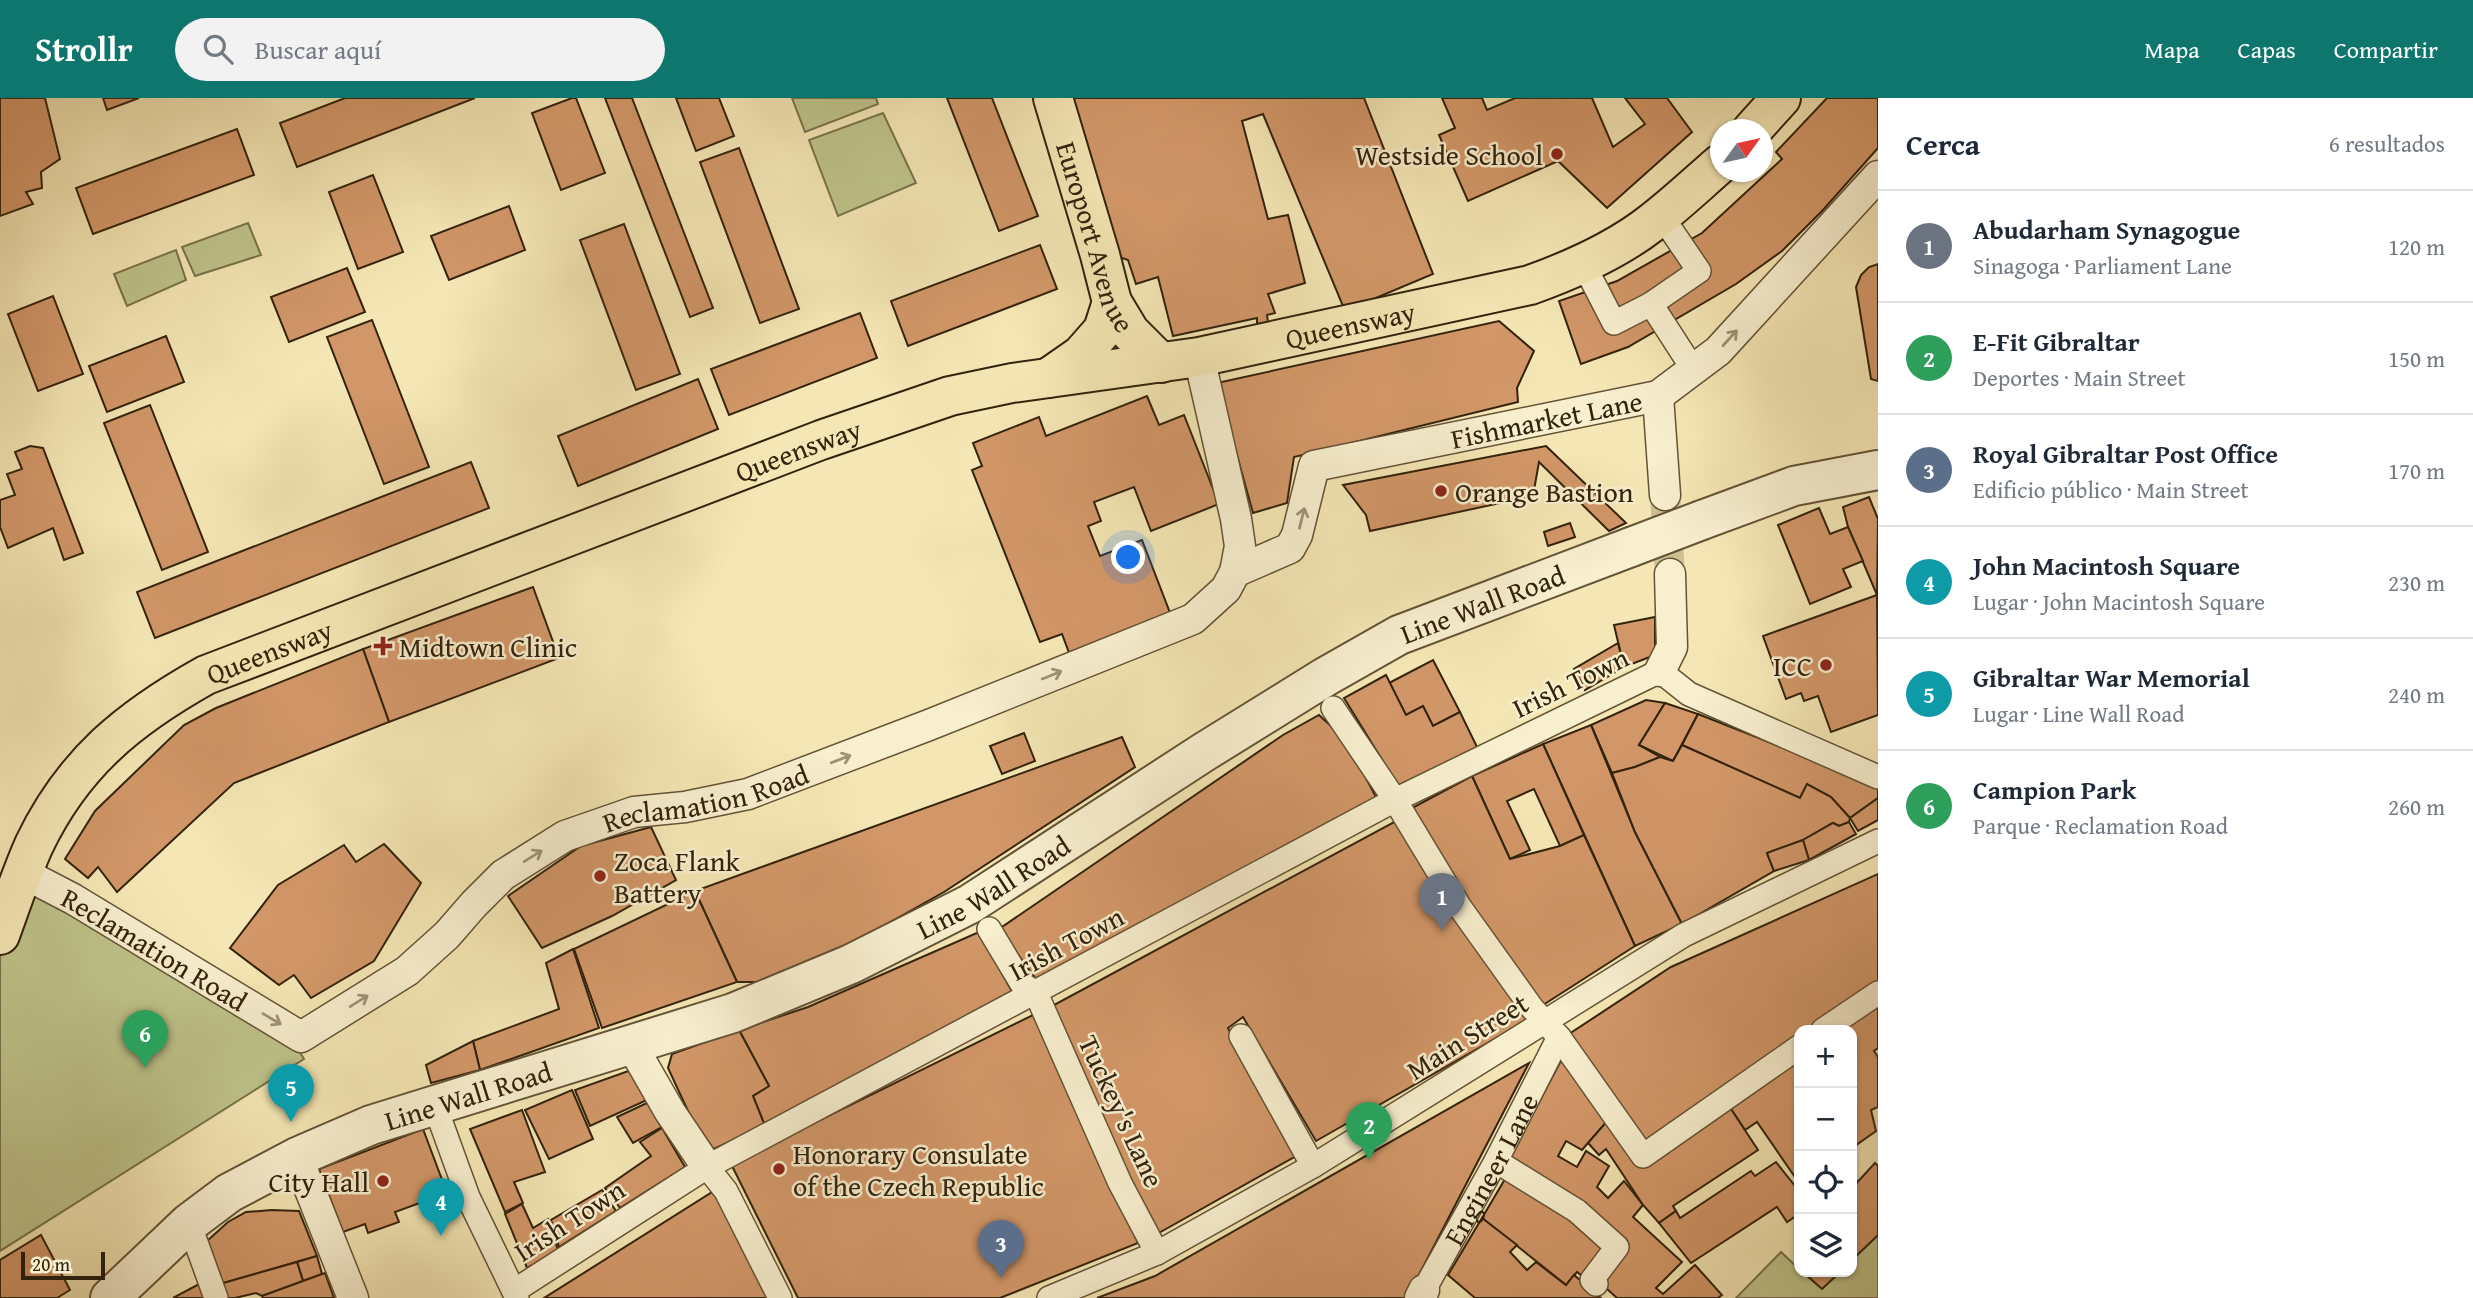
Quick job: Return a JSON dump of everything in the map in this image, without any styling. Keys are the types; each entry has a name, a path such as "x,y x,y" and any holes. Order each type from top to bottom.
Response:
{"main road":[{"name":"Europort Avenue","path":"1053,98 1112,302 1130,332 1161,363"},
{"path":"1762,119 1781,98"},
{"name":"Queensway","path":"0,935 23,873 50,816 85,764 159,701 206,675 852,428 950,396 1012,383 1199,357 1530,285 1618,246 1661,215 1710,173"},
{"path":"1045,379 1081,355 1102,330 1112,302"}],"street":[{"name":"Fishmarket Lane","path":"1235,572 1290,548 1297,535 1314,466 1658,396 1718,351 1878,176"},
{"path":"1583,263 1614,323 1651,304 1699,271 1661,215"},
{"path":"1651,304 1693,369"},
{"path":"1199,357 1236,519 1240,547 1235,572"},
{"path":"1658,396 1665,495"},
{"name":"Line Wall Road","path":"110,1298 189,1223 229,1193 297,1157 371,1125 733,1013 851,964 970,904 1204,752 1399,635 1794,486 1878,470"},
{"name":"Reclamation Road","path":"23,873 73,899 302,1037 407,971 447,935 503,875 565,836 634,812 685,807 748,794 929,725 1193,619 1226,589 1235,572"},
{"path":"1670,573 1672,646 1660,671 1689,694 1878,777"},
{"name":"Irish Town","path":"516,1294 707,1167 1395,800 1660,671"},
{"path":"1334,708 1395,800 1459,906 1532,1008 1553,1030 1643,1156 1794,1050"},
{"name":"Main Street","path":"1049,1298 1157,1253 1553,1030 1684,935 1878,841"},
{"name":"Tuckey's Lane","path":"989,929 1022,984 1036,993 1121,1183 1157,1253"},
{"path":"1830,1025 1878,993"},
{"name":"Engineer Lane","path":"1422,1294 1496,1161 1553,1030"},
{"path":"1241,1036 1313,1166"},
{"path":"632,1044 670,1112 726,1191 780,1298"},
{"path":"435,1106 468,1197 516,1294"},
{"path":"297,1157 353,1298"},
{"path":"1496,1161 1577,1211 1617,1247 1592,1280 1595,1284"},
{"path":"189,1223 216,1298"}],"green space":[{"path":"792,98 876,98 878,104 805,132"},
{"path":"883,113 916,183 838,216 809,140"},
{"path":"248,223 261,255 195,276 182,247"},
{"path":"176,250 186,280 127,306 114,274"},
{"path":"27,887 293,1041 304,1059 0,1251 0,951"},
{"path":"1878,1235 1878,1298 1736,1298 1781,1252 1794,1264 1794,1277 1809,1277 1822,1289 1835,1277 1857,1277 1857,1255"}],"building":[{"path":"0,98 45,98 60,159 41,172 42,188 26,192 33,204 0,216"},
{"path":"103,98 139,98 107,110"},
{"path":"345,98 475,98 297,167 280,123"},
{"path":"576,98 605,173 561,190 532,113"},
{"path":"605,98 632,98 713,308 690,317"},
{"path":"676,98 719,98 734,136 696,151"},
{"path":"947,98 992,98 1038,216 999,231"},
{"path":"1059,98 1364,98 1433,274 1345,311 1263,114 1242,121 1268,219 1288,215 1305,283 1268,294 1275,313 1267,315 1268,322 1257,324 1257,318 1173,336 1158,277 1136,284 1128,260 1107,253"},
{"name":"Westside School","path":"1442,98 1482,98 1487,110 1515,98 1592,98 1613,147 1645,124 1625,98 1667,98 1692,132 1607,208 1558,161 1468,201 1439,135 1455,128"},
{"path":"1827,98 1878,98 1878,148 1782,251 1736,284 1628,347 1581,364 1559,301 1617,281 1702,233 1757,182 1773,182 1773,167 1782,159 1776,152"},
{"path":"237,129 254,175 93,234 76,188"},
{"path":"739,148 799,309 760,323 700,162"},
{"path":"373,175 403,252 358,269 329,192"},
{"path":"509,206 525,250 449,280 431,236"},
{"path":"624,224 680,374 636,390 580,240"},
{"path":"1040,245 1057,289 908,346 891,301"},
{"path":"1878,264 1878,381 1871,379 1856,287 1861,275 1869,267"},
{"path":"347,268 365,312 289,342 271,297"},
{"path":"53,296 83,374 38,391 8,314"},
{"path":"860,313 877,358 729,415 711,369"},
{"path":"372,320 429,467 384,484 327,337"},
{"path":"1499,321 1534,351 1517,388 1518,402 1294,457 1287,503 1253,513 1217,383"},
{"path":"166,336 184,382 107,412 89,366"},
{"path":"698,379 718,429 578,486 558,436"},
{"path":"1147,396 1159,425 1184,415 1219,504 1151,531 1134,487 1094,502 1101,521 1088,526 1100,556 1142,540 1172,618 1071,658 1062,634 1040,642 972,470 982,466 973,443 1039,417 1046,436"},
{"path":"150,405 208,552 162,570 104,423"},
{"path":"30,446 43,448 83,553 64,560 53,528 8,548 0,527 0,500 15,495 7,474 22,469 15,452"},
{"name":"Orange Bastion","path":"1546,446 1626,523 1609,531 1539,462 1533,496 1370,531 1366,515 1343,485"},
{"path":"471,462 489,508 155,638 137,592"},
{"path":"1869,497 1878,519 1877,595 1848,527 1843,507"},
{"path":"1819,508 1830,534 1848,527 1863,561 1843,569 1851,587 1810,604 1778,525"},
{"path":"1570,523 1575,537 1548,546 1544,532"},
{"path":"533,587 559,658 389,722 363,649"},
{"name":"ICC","path":"1877,595 1878,715 1831,732 1818,696 1804,701 1801,693 1786,699 1763,636"},
{"path":"1655,617 1655,655 1624,667 1614,625"},
{"path":"1618,643 1624,667 1585,690 1574,669"},
{"path":"363,649 389,722 234,783 117,892 98,867 88,878 65,859 95,811 184,725 216,708"},
{"path":"1433,660 1460,712 1433,726 1423,706 1406,715 1389,683"},
{"path":"1386,675 1406,715 1423,706 1433,726 1460,712 1478,749 1400,789 1344,698"},
{"path":"1646,700 1665,703 1639,745 1660,757 1612,773 1591,725"},
{"path":"1665,703 1698,714 1673,761 1639,745"},
{"path":"1698,714 1878,785 1878,798 1850,818 1831,797 1807,784 1800,798 1682,745"},
{"path":"1319,715 1346,740 1377,799 1039,983 999,929 1283,735"},
{"path":"1591,725 1635,832 1682,924 1635,946 1543,744"},
{"path":"1024,733 1035,761 1002,774 990,746"},
{"path":"1122,737 1135,767 944,892 853,943 763,982 737,982 695,891"},
{"path":"1543,744 1584,835 1560,846 1534,789 1507,801 1530,850 1510,859 1472,776"},
{"path":"1682,745 1800,798 1807,784 1831,797 1850,818 1849,822 1839,826 1833,823 1803,840 1767,853 1774,871 1682,924 1635,832 1612,773 1660,757 1673,761"},
{"path":"1472,776 1510,859 1560,846 1584,835 1635,946 1540,1007 1465,904 1412,808"},
{"path":"1878,798 1878,820 1858,831 1850,818"},
{"path":"1396,821 1528,1020 1316,1141 1243,1017 1228,1028 1296,1156 1157,1234 1117,1165 1054,1005"},
{"path":"1849,822 1856,834 1809,860 1803,840 1833,823 1839,826"},
{"path":"651,827 676,880 612,916 542,948 508,896 581,846"},
{"path":"1803,840 1809,860 1774,871 1767,853"},
{"path":"384,844 421,883 374,961 311,998 294,975 279,985 230,948 278,885 344,845 356,862"},
{"path":"1878,874 1878,985 1818,1025 1794,1025 1794,1041 1641,1148 1569,1034 1671,967"},
{"path":"695,891 737,982 602,1028 574,949"},
{"path":"979,932 1014,995 765,1126 753,1096 769,1086 739,1030 808,1007"},
{"path":"573,949 599,1028 480,1070 473,1041 559,1009 546,963"},
{"path":"1878,1002 1878,1048 1874,1051 1878,1057 1878,1107 1871,1110 1876,1131 1857,1144 1857,1025 1845,1025"},
{"path":"1035,1014 1138,1243 1000,1298 798,1298 731,1164"},
{"path":"739,1030 769,1086 753,1096 765,1126 707,1152 668,1068 672,1054"},
{"path":"473,1041 480,1070 431,1083 426,1065"},
{"path":"1564,1055 1609,1119 1582,1150 1566,1141 1558,1156 1577,1167 1586,1151 1609,1166 1597,1187 1608,1198 1624,1181 1643,1205 1633,1217 1682,1262 1656,1288 1663,1294 1695,1265 1722,1295 1718,1298 1617,1298 1596,1279 1622,1245 1507,1162"},
{"path":"1794,1060 1794,1176 1757,1122 1745,1130 1729,1106"},
{"path":"1529,1063 1407,1298 1097,1298 1155,1276"},
{"path":"634,1069 647,1100 590,1126 575,1090"},
{"path":"572,1090 593,1139 549,1159 525,1110"},
{"path":"649,1102 664,1126 633,1143 617,1117"},
{"path":"1729,1106 1758,1150 1673,1206 1676,1211 1659,1223 1643,1205 1606,1149 1599,1155 1588,1143 1609,1119 1641,1165"},
{"path":"522,1110 545,1172 514,1182 523,1203 505,1212 470,1129"},
{"path":"662,1128 685,1167 620,1208 605,1188 651,1156 640,1142"},
{"name":"City Hall","path":"423,1129 447,1193 395,1212 399,1222 368,1233 365,1224 343,1232 319,1169"},
{"path":"1776,1162 1794,1185 1794,1217 1787,1222 1777,1207 1691,1263 1659,1223 1676,1211 1680,1218 1751,1171 1755,1176"},
{"path":"1875,1163 1878,1166 1878,1235 1857,1255 1857,1214 1857,1183"},
{"path":"1508,1174 1613,1247 1587,1280 1577,1272 1566,1285 1482,1218"},
{"path":"717,1189 776,1298 544,1298"},
{"path":"602,1190 616,1211 559,1247 551,1220"},
{"path":"522,1204 533,1228 548,1219 558,1250 527,1268 505,1214"},
{"path":"299,1211 317,1256 220,1284 207,1241 228,1222 246,1212"},
{"path":"1482,1218 1517,1245 1510,1252 1527,1270 1536,1262 1566,1285 1574,1275 1601,1298 1475,1298 1448,1275"},
{"path":"41,1235 70,1290 57,1298 0,1298 0,1260"},
{"path":"317,1256 322,1274 303,1281 297,1262"},
{"path":"297,1262 303,1281 262,1296 256,1293 223,1298 220,1284"},
{"path":"325,1273 334,1298 262,1296"},
{"path":"1809,1277 1835,1277 1822,1289"},
{"path":"203,1282 210,1298 173,1298"}],"tunnel":[{"path":"1665,495 1670,574"}],"place":[{"name":"Westside School","path":"1557,154"},
{"name":"Orange Bastion","path":"1441,491"},
{"name":"Midtown Clinic","path":"383,646"},
{"name":"ICC","path":"1826,665"},
{"name":"Zoca Flank Battery","path":"600,876"},
{"name":"Abudarham Synagogue","path":"1442,931"},
{"name":"Campion Park","path":"145,1068"},
{"name":"Gibraltar War Memorial","path":"291,1122"},
{"name":"E-Fit Gibraltar","path":"1369,1160"},
{"name":"Honorary Consulate of the Czech Republic","path":"779,1169"},
{"name":"City Hall","path":"383,1181"},
{"name":"John Macintosh Square","path":"441,1236"},
{"name":"Royal Gibraltar Post Office","path":"1001,1278"}]}
